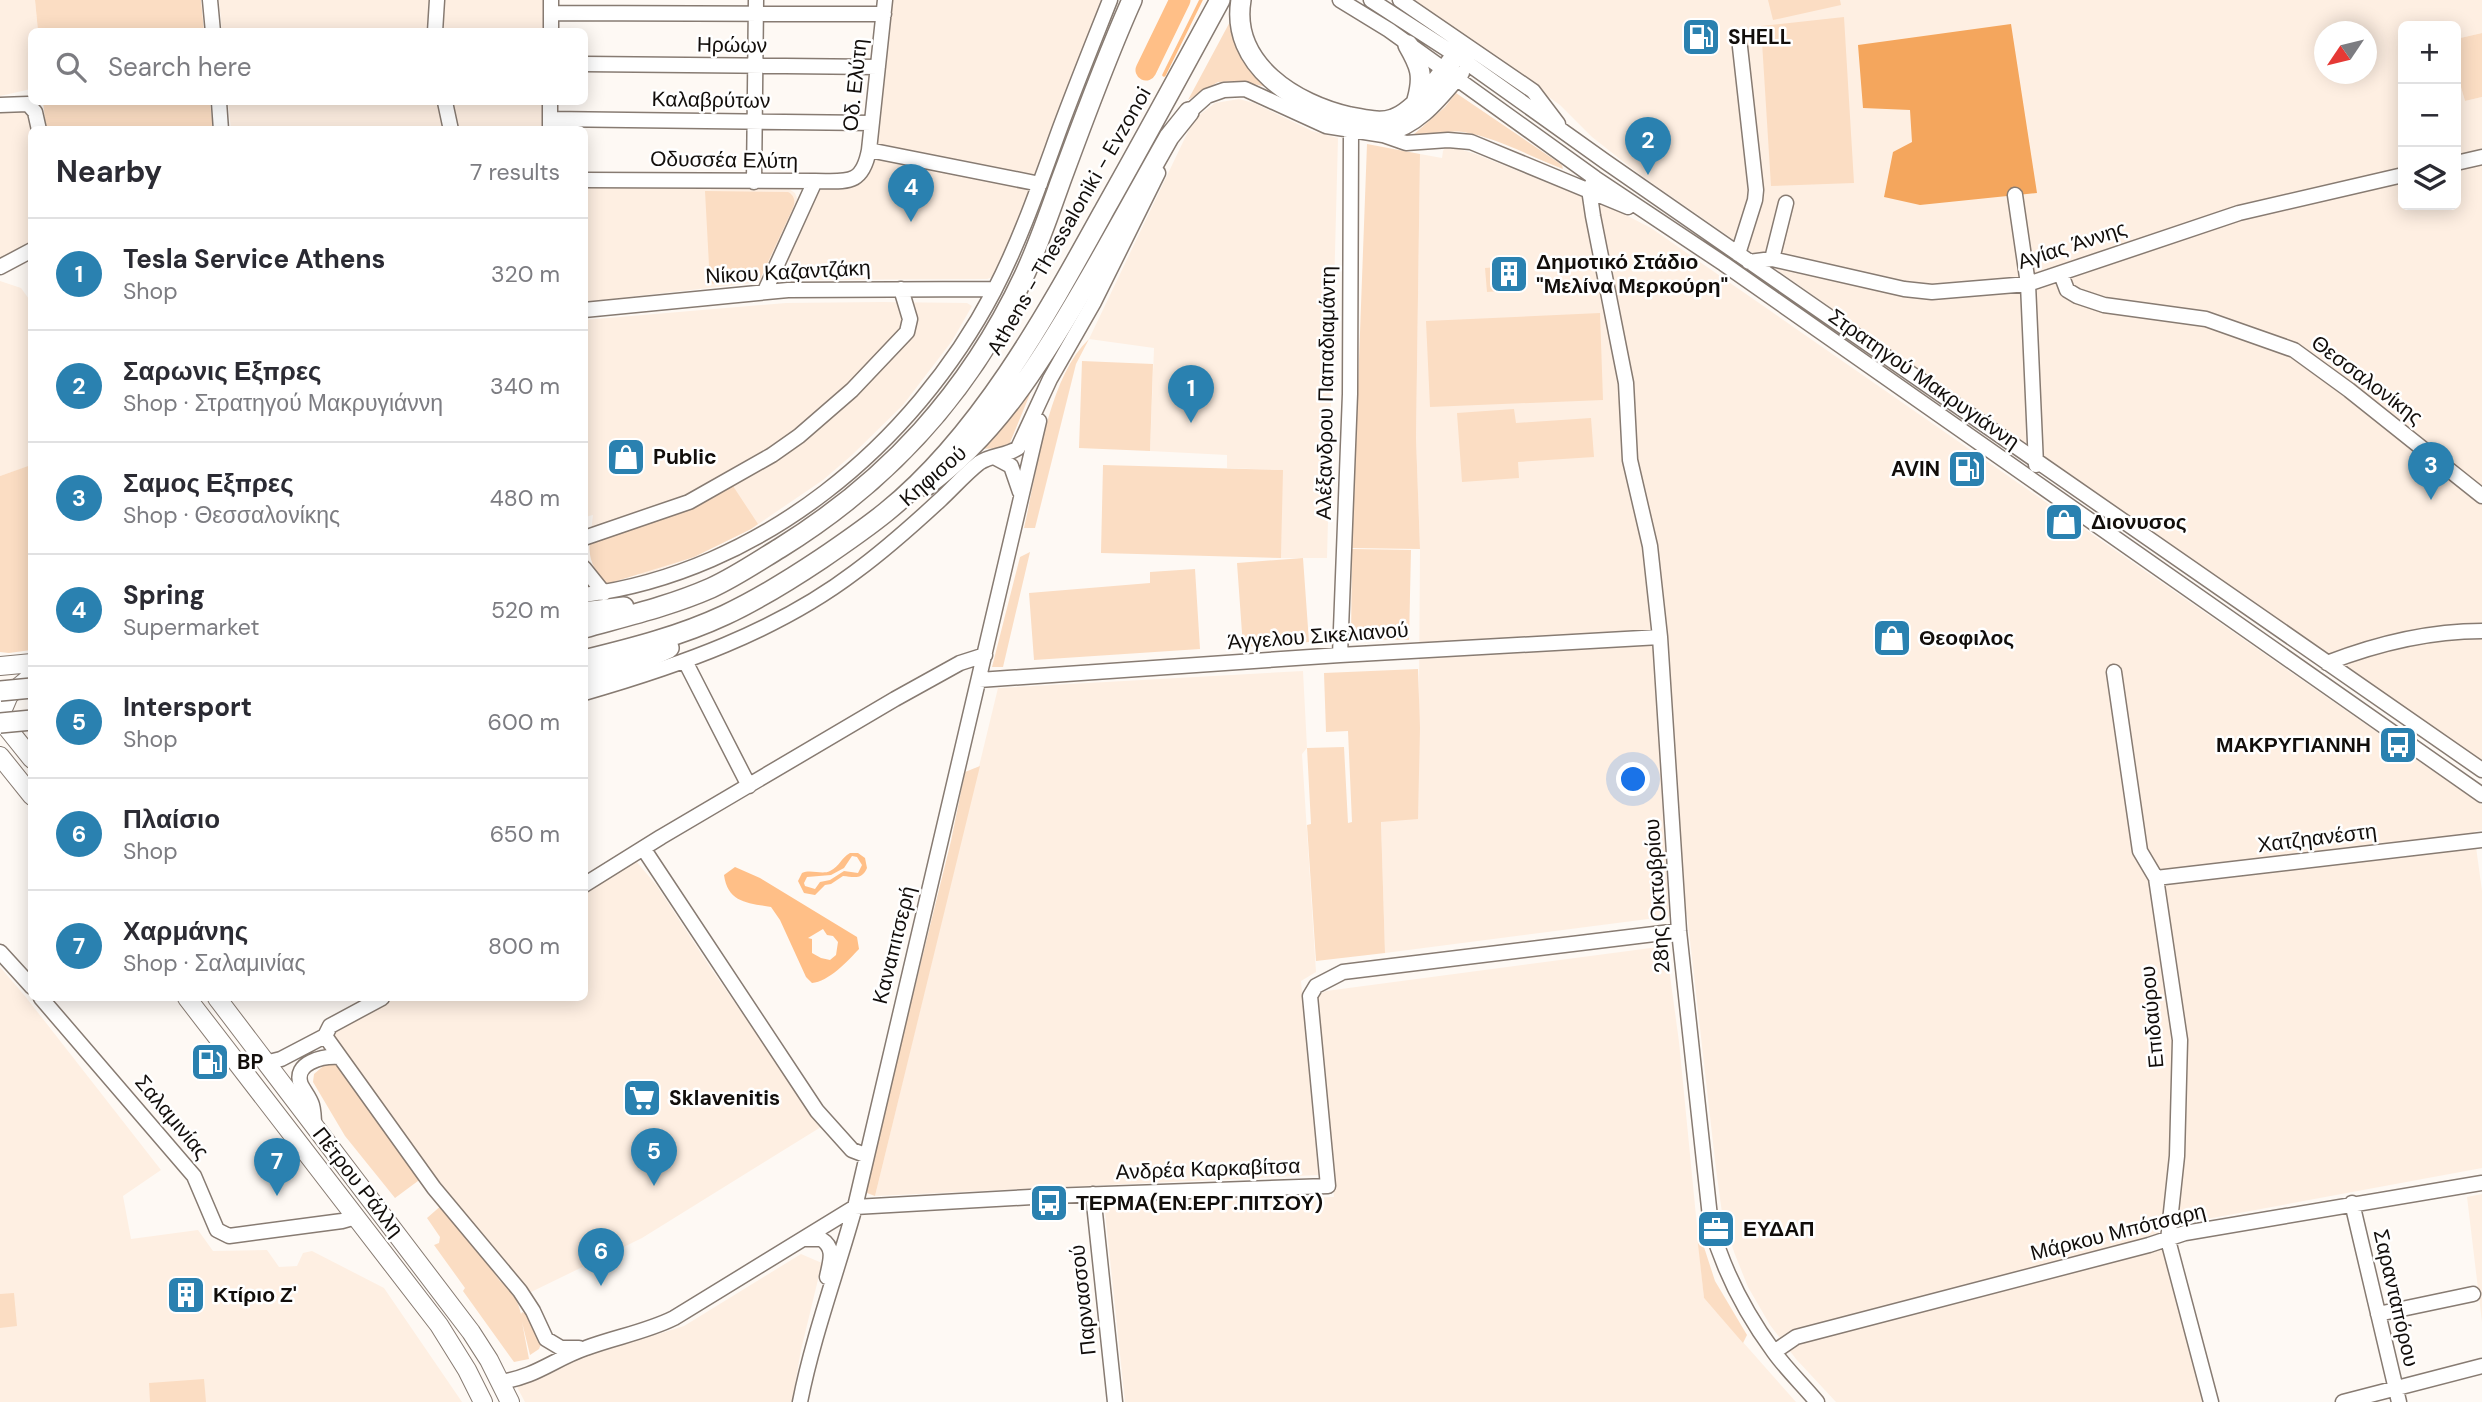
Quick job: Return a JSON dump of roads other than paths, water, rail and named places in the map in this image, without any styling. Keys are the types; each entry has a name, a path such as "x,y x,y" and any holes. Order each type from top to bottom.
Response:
{"highway":[{"name":"Athens - Thessaloniki - Evzonoi","path":"588,627 684,599 740,573 818,523 866,488 911,445 956,391 997,329 1025,274 1111,48 1132,0"},
{"name":"Athens - Thessaloniki - Evzonoi","path":"588,659 664,639 764,595 809,567 887,511 933,467 968,426 1031,338 1220,0"},
{"path":"1241,0 1240,23 1251,53 1269,77 1294,96 1325,110 1375,121 1393,119 1410,109 1417,100 1450,75 1463,60"},
{"path":"1408,45 1420,66 1421,82 1417,100"},
{"path":"887,511 954,466 990,428 1024,383 1055,337 1169,137 1189,111"},
{"path":"588,611 684,599"},
{"path":"588,678 645,659 679,643 726,614"},
{"path":"0,691 28,688"},
{"path":"0,719 28,720"}],"main road":[{"path":"0,659 28,668"},
{"path":"0,666 28,668"},
{"path":"28,669 9,695 0,719 28,752"},
{"path":"0,755 28,754"},
{"path":"0,755 28,791"},
{"name":"Πέτρου Ράλλη","path":"189,1001 454,1348 483,1402"},
{"name":"Πέτρου Ράλλη","path":"219,1001 471,1332 510,1402"},
{"path":"454,1348 474,1402"}],"street":[{"path":"210,0 212,28"},
{"path":"435,28 437,0"},
{"path":"588,595 664,577 726,553 766,532 822,495 882,443 913,411 959,351 995,289 1040,184 1110,0"},
{"path":"1340,0 1389,30 1593,185"},
{"name":"Στρατηγού Μακρυγιάννη","path":"1371,0 1463,60 1562,132 2482,770"},
{"path":"1400,0 1533,91 1553,115 1562,132"},
{"path":"551,28 551,6 885,7"},
{"path":"754,182 756,7"},
{"name":"Οδ. Ελύτη","path":"862,173 869,150 885,7"},
{"path":"1740,47 1756,190 1740,276"},
{"name":"Ηρώων","path":"588,64 878,67"},
{"path":"1383,135 1398,132 1416,121 1442,98 1450,75"},
{"path":"1189,111 1213,93 1245,89 1314,122 1417,144 1448,140 1471,142 1593,185"},
{"path":"0,105 28,104"},
{"path":"29,105 35,112 38,126"},
{"path":"219,105 221,126"},
{"path":"446,105 450,126"},
{"path":"550,105 550,124"},
{"name":"Κηφισού","path":"588,692 685,661 744,636 825,592 885,548 978,464 1012,452 1021,444 1050,379 1094,302 1189,111"},
{"name":"Καλαβρύτων","path":"550,124 872,123"},
{"name":"Αλέξανδρου Παπαδιαμάντη","path":"1340,655 1350,394 1351,131"},
{"path":"869,150 1040,184"},
{"path":"2461,162 2482,157"},
{"path":"1593,185 1606,162"},
{"name":"Οδυσσέα Ελύτη","path":"588,180 815,181 849,180 862,173"},
{"name":"Αγίας Άννης","path":"1743,258 1772,259 1904,289 1931,292 2028,285 2233,215 2398,175"},
{"path":"765,291 815,181"},
{"name":"Στρατηγού Μακρυγιάννη","path":"1593,185 1658,219 2482,795"},
{"name":"28ης Οκτωβρίου","path":"1593,185 1626,383 1630,460 1650,545 1660,637 1679,931 1711,1226 1723,1264 1735,1289 1774,1352 1817,1402"},
{"path":"2015,195 2028,285 2035,482"},
{"path":"1772,259 1786,203"},
{"path":"0,267 28,252"},
{"name":"Θεσσαλονίκης","path":"2060,274 2067,290 2077,296 2105,305 2206,319 2294,351 2349,390 2482,496"},
{"path":"588,537 689,502 772,455 799,436 861,382 907,332 910,319 901,289"},
{"name":"Νίκου Καζαντζάκη","path":"588,310 765,291 995,289"},
{"name":"Καναπιτσερή","path":"800,1402 827,1296 835,1278 855,1207 1020,495 1050,379"},
{"path":"996,458 1011,466 1020,495"},
{"path":"588,573 604,593"},
{"path":"2327,663 2386,643 2482,631"},
{"name":"Άγγελου Σικελιανού","path":"979,680 1340,655 1660,637"},
{"path":"588,882 960,663 985,655"},
{"path":"685,661 749,786"},
{"name":"Επιδαύρου","path":"2114,672 2140,851 2156,878 2180,1044 2177,1156 2168,1240 2211,1402"},
{"name":"Χατζηανέστη","path":"2156,878 2482,840"},
{"path":"643,848 817,1111 852,1150 865,1155"},
{"name":"Ανδρέα Καρκαβίτσα","path":"855,1207 1093,1194 1328,1186 1310,996 1316,986 1338,974 1679,931"},
{"path":"0,952 28,983"},
{"name":"Σαλαμινίας","path":"44,1001 194,1175 217,1230 229,1236 356,1217"},
{"path":"265,1063 281,1059 325,1036 330,1026 376,1001"},
{"path":"325,1036 434,1188 520,1291 533,1311 548,1347 544,1357 519,1379"},
{"path":"314,1127 312,1105 300,1081 301,1072 319,1058 339,1057"},
{"name":"Μάρκου Μπότσαρη","path":"1774,1352 1796,1337 2168,1240 2185,1233 2482,1182"},
{"name":"Παρνασσού","path":"1093,1194 1115,1402"},
{"name":"Σαρανταπόρου","path":"2352,1203 2398,1395"},
{"path":"500,1382 519,1379 583,1349 674,1318 855,1207"},
{"path":"801,1240 821,1239 830,1248 827,1296"},
{"path":"2378,1314 2473,1294"},
{"path":"546,1339 561,1348 583,1349"},
{"path":"2343,1402 2398,1395 2482,1366"}],"waterway":[{"path":"1146,70 1180,0"},
{"path":"1164,75 1201,0"}],"place":[{"name":"SHELL","path":"1701,37"},
{"name":"Σαρωνις Εξπρες","path":"1648,175"},
{"name":"Spring","path":"911,222"},
{"name":"Δημοτικό Στάδιο \"Μελίνα Μερκούρη\"","path":"1509,274"},
{"name":"Tesla Service Athens","path":"1191,423"},
{"name":"Public","path":"626,457"},
{"name":"AVIN","path":"1967,469"},
{"name":"Σαμος Εξπρες","path":"2431,500"},
{"name":"Διονυσος","path":"2064,522"},
{"name":"Θεοφιλος","path":"1892,638"},
{"name":"ΜΑΚΡΥΓΙΑΝΝΗ","path":"2398,745"},
{"name":"BP","path":"210,1062"},
{"name":"Sklavenitis","path":"642,1098"},
{"name":"Intersport","path":"654,1186"},
{"name":"Χαρμάνης","path":"277,1196"},
{"name":"ΤΕΡΜΑ(ΕΝ.ΕΡΓ.ΠΙΤΣΟΥ)","path":"1049,1203"},
{"name":"ΕΥΔΑΠ","path":"1716,1229"},
{"name":"Πλαίσιο","path":"601,1286"},
{"name":"Κτίριο Ζ'","path":"186,1295"}]}
